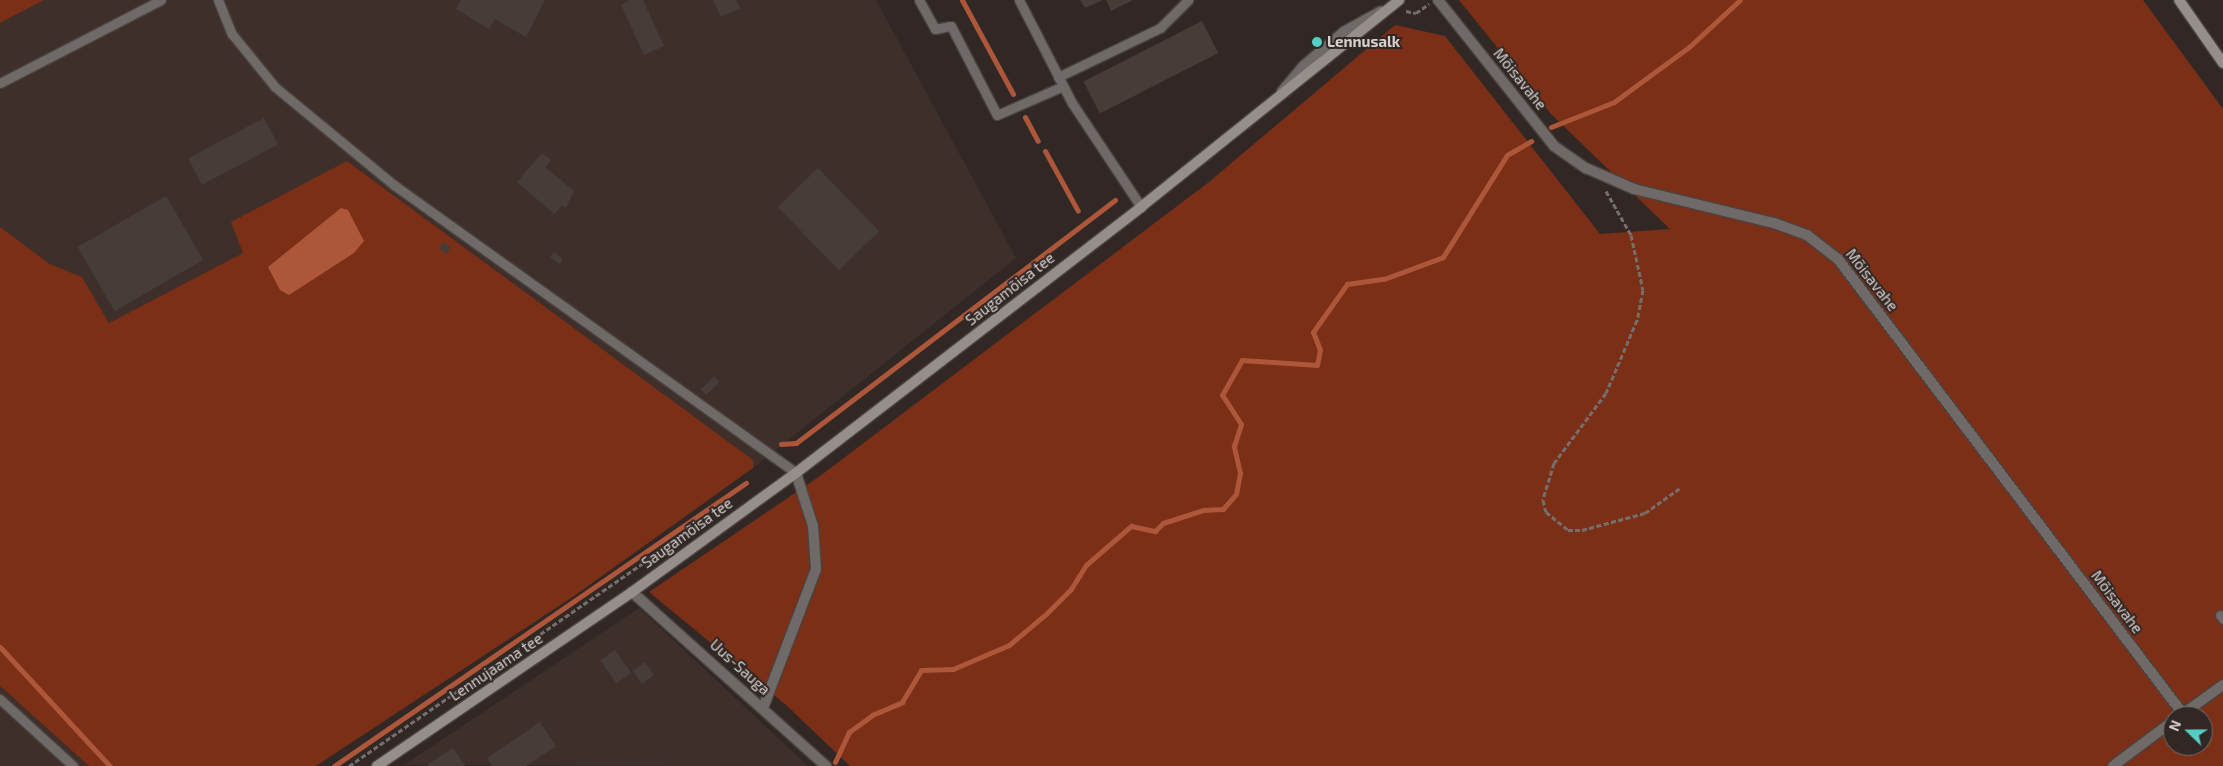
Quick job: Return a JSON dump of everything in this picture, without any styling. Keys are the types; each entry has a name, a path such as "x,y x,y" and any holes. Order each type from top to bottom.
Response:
{"street":[{"name":"Mõisavahe","path":"1436,0 1554,146 1586,168 1634,189 1774,223 1807,235 1838,259 2174,706"},
{"path":"2179,0 2223,63"},
{"name":"Saugamõisa tee","path":"632,592 796,473 1141,207 1398,1"},
{"path":"763,708 816,569 813,526 796,473"},
{"name":"Uus-Sauga","path":"632,592 826,766"},
{"name":"Lennujaama tee","path":"378,766 632,592"},
{"path":"2194,706 2223,685"},
{"path":"2113,766 2163,728"}],"lane":[{"path":"0,83 161,0"},
{"path":"218,0 232,34 275,88 394,184 796,473"},
{"path":"919,0 935,29 951,26 998,114 1063,86"},
{"path":"1058,77 1160,28 1188,0"},
{"path":"1022,1 1063,86 1141,207"},
{"path":"0,699 74,766"}],"path":[{"path":"1398,1 1416,13 1436,0"},
{"path":"1586,168 1618,205 1631,235 1643,290 1638,320 1606,393 1554,463 1543,500 1546,512 1568,530 1582,530 1645,513 1680,488"},
{"path":"350,766 706,521"}],"shaded area":[{"path":"0,0 44,0 0,23"},
{"path":"44,0 876,0 1016,258 753,468 753,460 347,161 243,253 109,323 82,277 50,264 0,227 0,23"},
{"path":"1459,0 2143,0 2223,109 2223,766 850,766 786,705 649,592 820,476 1209,182 1395,25 1445,36 1600,234 1670,229 1551,114"},
{"path":"347,161 753,460 753,468 574,596 316,766 89,766 0,686 0,227 50,264 82,277 109,323 243,253 231,222"},
{"path":"341,208 348,210 364,241 354,253 289,295 280,290 268,267"},
{"path":"639,608 808,766 404,765"},
{"path":"0,686 89,766 0,766"}],"building":[{"path":"461,0 545,0 526,37 495,19 489,29 456,9"},
{"path":"630,0 643,0 664,46 644,55 621,5"},
{"path":"713,0 736,0 740,8 721,17"},
{"path":"1080,0 1103,0 1085,8"},
{"path":"1106,0 1133,0 1111,11"},
{"path":"1202,21 1218,53 1100,113 1083,81"},
{"path":"264,118 278,144 202,185 188,158"},
{"path":"542,153 551,160 545,167 574,191 566,208 562,205 554,214 517,182"},
{"path":"818,168 879,231 839,270 778,207"},
{"path":"166,196 203,260 115,311 78,247"},
{"path":"443,242 451,248 446,254 439,248"},
{"path":"554,252 563,259 560,264 550,257"},
{"path":"714,376 720,382 706,395 701,389"},
{"path":"615,650 631,673 616,683 600,660"},
{"path":"645,662 654,675 642,684 633,671"},
{"path":"540,722 556,746 526,766 492,766 487,758"},
{"path":"453,748 465,766 427,765"}],"waterway":[{"path":"962,0 1013,94"},
{"path":"1551,127 1614,102 1689,47 1740,0"},
{"path":"1025,117 1038,141"},
{"path":"835,762 849,732 872,715 902,702 921,670 953,669 1009,645 1047,613 1071,589 1086,565 1131,526 1155,531 1163,523 1203,510 1223,509 1236,494 1240,473 1234,446 1241,424 1222,395 1242,360 1317,365 1320,350 1313,332 1347,284 1384,279 1443,257 1507,155 1531,141"},
{"path":"1045,151 1078,211"},
{"path":"781,444 796,443 1115,200"},
{"path":"334,766 746,483"},
{"path":"0,647 110,766"}],"place":[{"name":"Lennusalk","path":"1317,42"}]}
